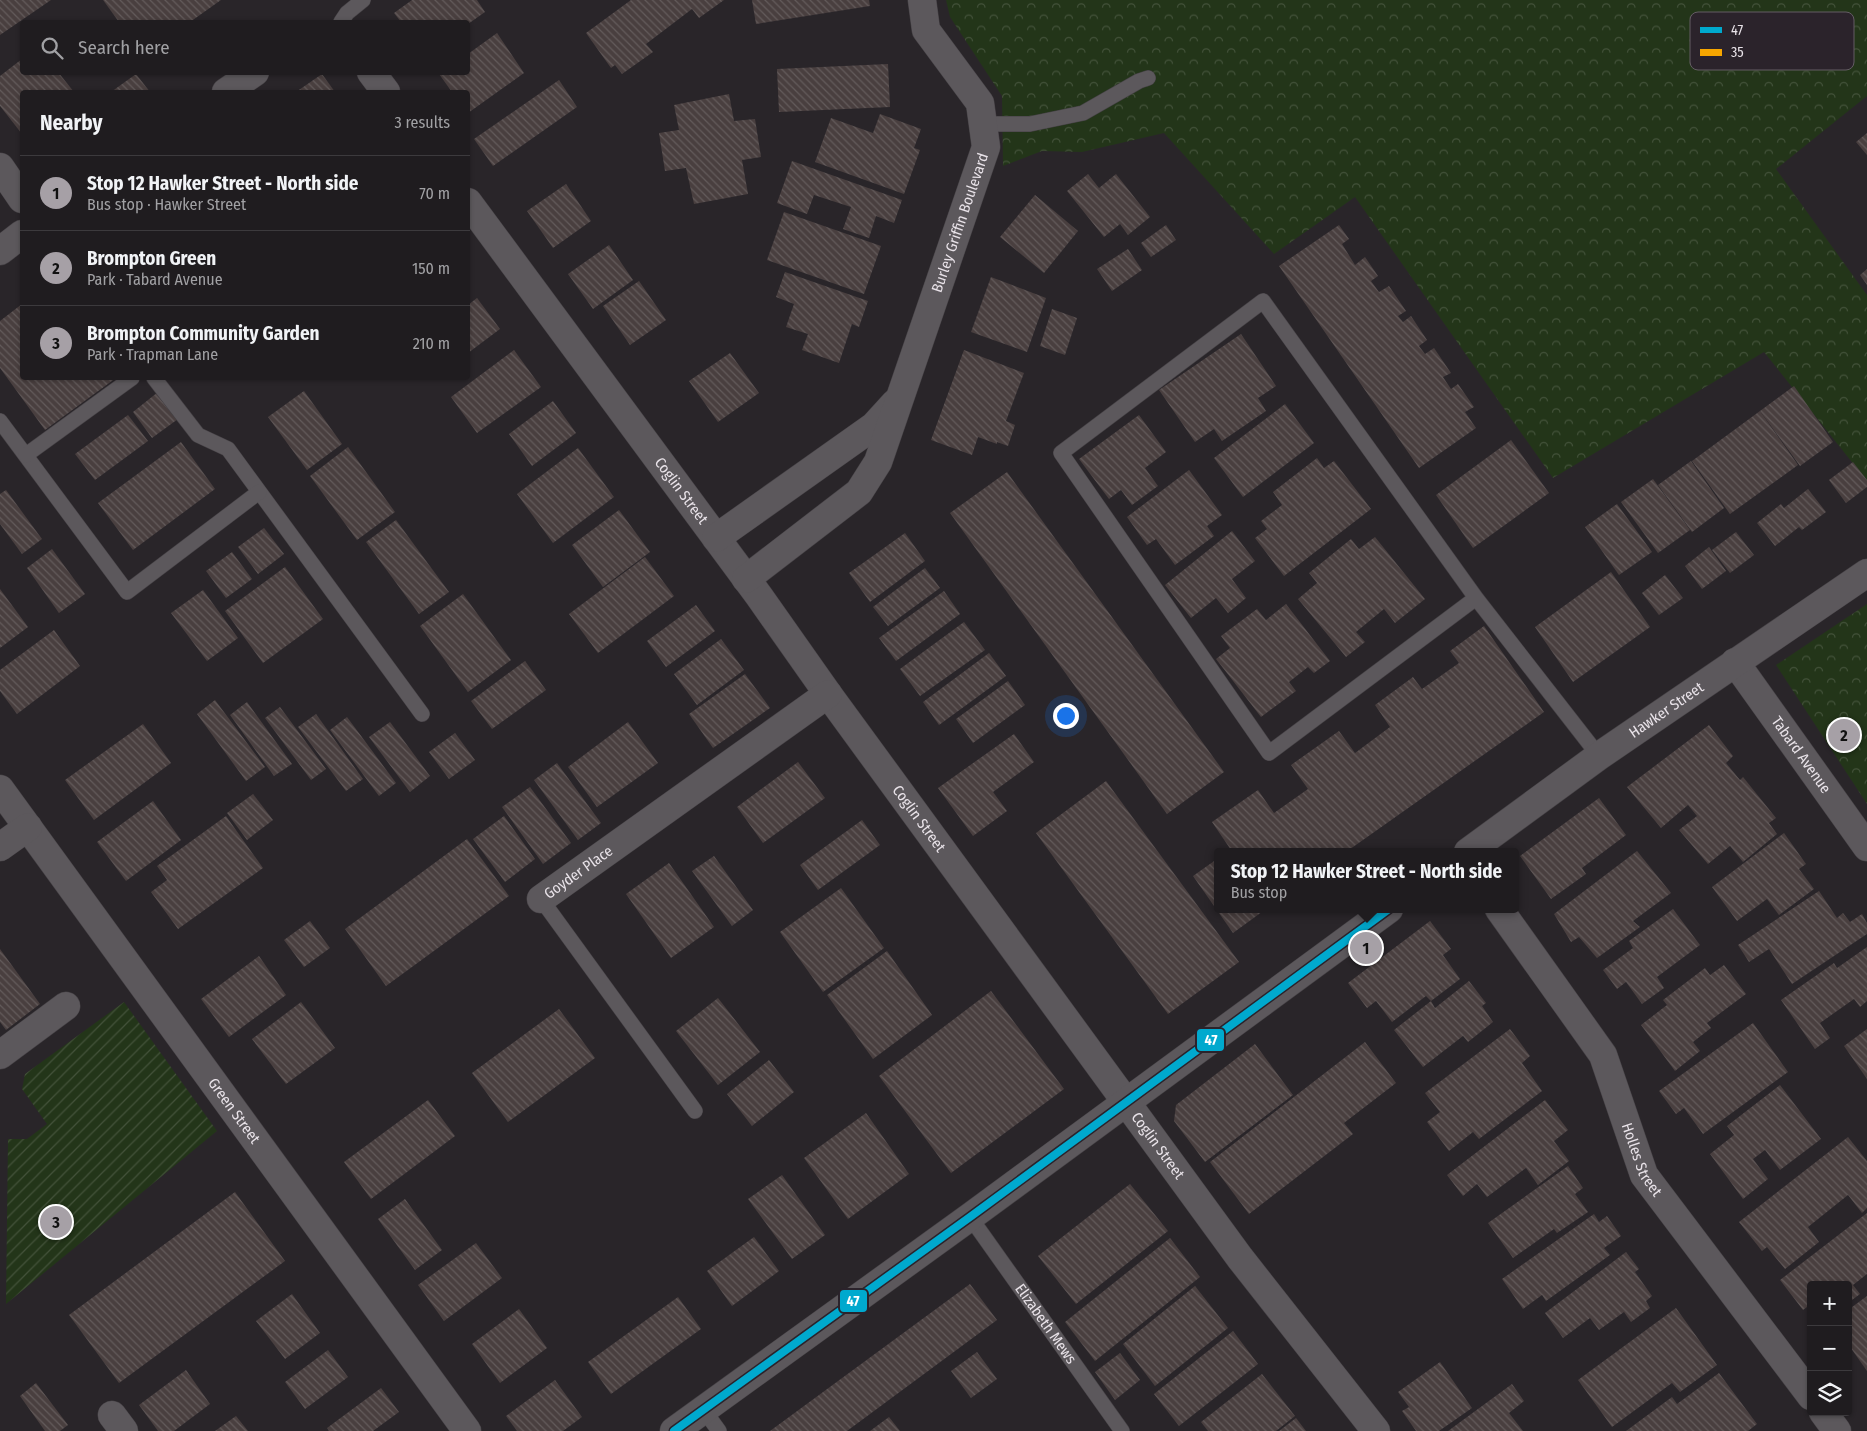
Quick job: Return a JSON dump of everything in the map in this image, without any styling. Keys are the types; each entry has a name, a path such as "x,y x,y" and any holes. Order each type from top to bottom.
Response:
{"street":[{"name":"Burley Griffin Boulevard","path":"746,579 859,492 878,462 902,397 986,147 980,103 926,30 922,0"},
{"path":"229,90 251,75"},
{"path":"373,75 384,90"},
{"path":"0,167 20,196"},
{"name":"Coglin Street","path":"470,205 746,579 1240,1258 1376,1431"},
{"path":"0,251 20,236"},
{"name":"Burley Griffin Boulevard","path":"716,538 874,426 902,397"},
{"name":"Hawker Street","path":"1473,848 1599,756 1867,573"},
{"name":"Tabard Avenue","path":"1735,662 1867,847"},
{"name":"Goyder Place","path":"541,899 828,694"},
{"name":"Green Street","path":"0,789 467,1431"},
{"path":"0,847 28,826"},
{"path":"674,1431 970,1217 1384,913"},
{"name":"Holles Street","path":"1502,913 1603,1055 1644,1175 1807,1391"},
{"path":"0,1056 66,1006"},
{"path":"1826,1416 1837,1431"}],"lane":[{"path":"342,20 347,12 362,0"},
{"path":"983,124 1030,124 1083,112 1139,81 1148,78"},
{"path":"1476,598 1270,753 1061,453 1263,301 1476,598 1599,756"},
{"path":"26,455 129,380"},
{"path":"156,380 198,435 228,449 422,714"},
{"path":"0,421 127,592 259,492"},
{"name":"Goyder Place","path":"541,899 695,1111"},
{"name":"Elizabeth Mews","path":"970,1217 1122,1431"},
{"path":"703,1409 719,1431"}],"green space":[{"path":"946,0 1867,0 1867,96 1776,169 1867,295 1867,481 1764,352 1553,478 1355,197 1274,254 1164,133 1082,152 1042,151 1003,166 1002,96 950,17"},
{"path":"1867,604 1867,804 1776,665"},
{"path":"124,1002 217,1131 6,1304 8,1139 27,1139 47,1124 22,1089 25,1074"}],"building":[{"path":"0,0 51,0 20,20 0,35"},
{"path":"103,0 221,0 193,20 118,20"},
{"path":"412,0 477,0 485,12 470,23 470,20 399,20 394,13"},
{"path":"631,0 724,0 699,18 692,9 646,44 653,52 622,74 615,65 611,68 586,33"},
{"path":"752,0 869,0 870,6 756,24"},
{"path":"497,33 524,73 470,112 470,90 451,90 440,75 470,75 470,53"},
{"path":"20,61 20,75 60,75 72,90 20,90 20,131 0,106 0,76"},
{"path":"888,64 890,107 779,112 777,69"},
{"path":"137,75 148,90 114,90"},
{"path":"323,75 334,90 299,90"},
{"path":"559,80 577,107 493,166 474,139"},
{"path":"729,94 734,121 755,119 761,157 742,160 748,194 694,204 686,168 665,171 659,133 679,130 674,105"},
{"path":"880,114 921,129 914,148 920,150 904,194 815,162 831,118 873,133"},
{"path":"1867,133 1867,155 1856,142"},
{"path":"792,161 902,200 894,223 876,216 869,238 843,229 851,207 814,195 807,214 777,203"},
{"path":"1088,174 1099,188 1116,174 1150,217 1128,235 1120,224 1104,237 1067,191"},
{"path":"566,184 591,221 553,248 527,211"},
{"path":"1035,195 1078,231 1044,273 1000,237"},
{"path":"784,212 881,246 864,294 767,260"},
{"path":"1166,225 1176,240 1151,257 1141,243"},
{"path":"1339,225 1349,239 1342,244 1355,265 1365,257 1378,276 1371,281 1379,292 1389,286 1406,311 1398,316 1403,322 1411,316 1427,340 1419,346 1425,354 1434,348 1451,373 1443,377 1451,389 1458,384 1474,407 1465,412 1476,428 1419,468 1279,266"},
{"path":"609,245 633,280 593,309 568,274"},
{"path":"1128,249 1142,270 1112,291 1097,269"},
{"path":"1867,269 1867,285 1860,275"},
{"path":"785,272 868,301 859,327 852,324 839,363 802,350 808,334 786,327 794,304 776,297"},
{"path":"991,277 1046,298 1027,352 971,332"},
{"path":"639,281 666,320 630,345 603,306"},
{"path":"477,298 500,329 470,352 470,303"},
{"path":"20,306 20,380 113,380 45,430 0,368 0,321"},
{"path":"1052,309 1077,318 1065,355 1040,346"},
{"path":"1241,334 1276,386 1258,398 1266,411 1222,441 1214,429 1195,442 1159,390"},
{"path":"514,350 541,387 477,433 451,397"},
{"path":"964,350 1024,373 1006,421 1015,425 1008,446 978,437 972,455 931,440"},
{"path":"730,353 759,393 718,422 689,381"},
{"path":"1794,386 1833,442 1800,466 1760,411"},
{"path":"304,391 342,444 307,470 268,417"},
{"path":"158,392 178,419 152,438 133,412"},
{"path":"553,401 576,433 532,466 509,434"},
{"path":"1285,404 1314,443 1243,497 1214,458"},
{"path":"1760,411 1798,465 1730,514 1692,461"},
{"path":"128,415 148,441 95,480 75,454"},
{"path":"1139,415 1166,452 1145,468 1158,486 1132,505 1121,490 1109,499 1079,459"},
{"path":"1511,440 1549,493 1473,548 1436,495"},
{"path":"181,442 215,489 133,550 98,503"},
{"path":"348,447 395,512 357,540 310,476"},
{"path":"578,448 614,497 553,543 517,494"},
{"path":"1317,458 1324,468 1334,461 1371,509 1284,576 1255,538 1267,529 1261,521 1282,505 1273,492"},
{"path":"1691,461 1724,508 1692,532 1658,485"},
{"path":"1853,462 1867,480 1867,487 1846,503 1829,480"},
{"path":"1189,470 1222,515 1207,526 1214,536 1175,565 1156,539 1147,545 1127,517"},
{"path":"1007,472 1224,772 1167,814 950,513"},
{"path":"1653,479 1690,530 1658,553 1621,502"},
{"path":"1808,489 1826,512 1802,530 1799,527 1775,546 1757,523 1781,504 1784,508"},
{"path":"6,490 42,539 22,554 0,524 0,494"},
{"path":"1617,504 1652,552 1619,575 1585,527"},
{"path":"619,510 650,552 603,587 572,545"},
{"path":"396,520 449,592 419,614 366,542"},
{"path":"264,528 284,554 258,574 238,547"},
{"path":"1232,531 1255,561 1232,579 1246,598 1228,613 1216,598 1191,618 1165,585"},
{"path":"1736,532 1754,555 1730,573 1712,550"},
{"path":"905,533 925,561 870,602 849,573"},
{"path":"1375,537 1425,599 1395,623 1384,609 1356,632 1365,642 1346,657 1298,599 1317,583 1309,573 1351,539 1359,549"},
{"path":"1709,547 1726,571 1702,589 1685,566"},
{"path":"52,549 85,594 59,613 27,568"},
{"path":"232,552 252,579 226,598 206,571"},
{"path":"645,557 674,596 598,653 569,614"},
{"path":"285,567 323,619 263,663 225,611"},
{"path":"925,568 940,588 888,626 873,607"},
{"path":"1611,572 1650,627 1573,682 1535,627"},
{"path":"1665,575 1683,598 1659,615 1642,593"},
{"path":"0,589 28,627 0,648"},
{"path":"203,590 238,638 207,661 171,613"},
{"path":"944,591 960,614 896,661 879,638"},
{"path":"463,594 511,660 468,692 420,626"},
{"path":"1286,604 1330,661 1314,673 1308,667 1289,682 1296,691 1261,717 1216,659 1230,648 1221,636 1257,609 1266,620"},
{"path":"696,605 715,631 666,667 647,641"},
{"path":"964,622 985,650 920,696 900,669"},
{"path":"1484,626 1544,712 1352,848 1230,848 1212,822 1258,790 1274,813 1308,789 1291,765 1339,731 1355,753 1390,727 1375,705 1413,677 1422,689 1459,663 1450,651"},
{"path":"54,630 80,666 17,714 0,691 0,670"},
{"path":"721,639 744,670 697,705 674,674"},
{"path":"989,653 1006,676 939,725 923,702"},
{"path":"525,661 546,690 492,729 471,701"},
{"path":"745,674 770,708 713,748 689,714"},
{"path":"1008,681 1025,705 973,743 956,719"},
{"path":"215,700 265,767 246,781 197,714"},
{"path":"247,702 292,764 274,776 230,715"},
{"path":"280,707 326,769 311,780 265,718"},
{"path":"316,714 363,779 346,791 298,727"},
{"path":"347,717 396,783 379,796 330,730"},
{"path":"390,722 430,776 410,792 369,737"},
{"path":"628,722 658,763 597,807 568,767"},
{"path":"143,724 171,763 94,820 65,780"},
{"path":"1709,725 1733,756 1726,763 1740,780 1743,777 1776,818 1769,823 1777,834 1743,862 1730,846 1708,864 1679,830 1697,816 1688,805 1661,828 1627,787"},
{"path":"455,733 475,760 449,779 429,752"},
{"path":"1014,734 1034,762 993,792 1007,811 973,836 938,788"},
{"path":"798,762 825,798 763,843 737,807"},
{"path":"557,763 601,823 578,840 534,780"},
{"path":"1106,781 1239,962 1168,1014 1036,833"},
{"path":"530,787 571,843 543,864 502,807"},
{"path":"253,794 273,820 247,840 227,813"},
{"path":"1599,798 1626,835 1582,868 1586,874 1551,899 1520,856"},
{"path":"153,801 181,840 126,881 97,842"},
{"path":"226,816 263,868 178,929 151,892 167,880 157,866"},
{"path":"504,816 535,859 505,882 473,839"},
{"path":"862,820 880,845 818,890 800,865"},
{"path":"1784,833 1806,864 1799,869 1814,889 1779,915 1767,899 1737,921 1712,887"},
{"path":"467,839 509,896 386,986 345,929"},
{"path":"1637,851 1671,893 1633,921 1640,927 1597,958 1579,937 1571,942 1554,914"},
{"path":"714,856 753,910 732,926 692,871"},
{"path":"1214,861 1214,906 1193,876"},
{"path":"669,863 714,927 671,958 626,894"},
{"path":"841,888 884,948 823,992 780,932"},
{"path":"1819,891 1837,918 1843,913 1850,922 1862,914 1867,923 1867,934 1792,984 1769,949 1749,962 1738,945"},
{"path":"1673,909 1700,945 1657,977 1664,988 1642,1004 1626,982 1617,989 1603,970 1633,948 1629,941"},
{"path":"1219,913 1260,913 1233,933"},
{"path":"310,921 330,948 304,967 284,940"},
{"path":"1430,921 1451,949 1443,955 1460,979 1431,1001 1426,996 1392,1022 1376,1001 1367,1008 1348,983"},
{"path":"1867,947 1867,1001 1860,1007 1854,999 1820,1023 1830,1038 1815,1049 1781,1000 1834,963 1837,968"},
{"path":"0,949 40,1004 6,1030 0,1022"},
{"path":"887,951 932,1015 873,1059 827,995"},
{"path":"259,956 286,995 229,1037 201,999"},
{"path":"1724,965 1746,994 1707,1023 1711,1028 1693,1042 1700,1051 1675,1071 1641,1025 1667,1005 1663,1000 1705,968 1710,975"},
{"path":"1469,981 1486,1003 1482,1006 1493,1022 1468,1042 1463,1036 1423,1067 1394,1030 1431,1001 1435,1008"},
{"path":"991,991 1064,1089 951,1173 879,1076"},
{"path":"718,998 760,1052 718,1085 676,1031"},
{"path":"301,1002 335,1048 286,1084 252,1039"},
{"path":"559,1009 595,1058 508,1122 472,1073"},
{"path":"1753,1023 1788,1072 1703,1134 1684,1108 1676,1114 1659,1091"},
{"path":"1510,1029 1530,1056 1522,1063 1542,1091 1479,1139 1473,1132 1449,1151 1427,1122 1440,1112 1425,1093"},
{"path":"1867,1029 1867,1079 1844,1046"},
{"path":"1365,1042 1396,1083 1344,1123 1353,1134 1249,1214 1210,1162"},
{"path":"1255,1044 1293,1095 1205,1162 1174,1121 1176,1105"},
{"path":"769,1060 794,1092 752,1126 727,1094"},
{"path":"1780,1085 1821,1139 1780,1170 1765,1150 1753,1159 1768,1179 1743,1199 1710,1154 1734,1135 1727,1126"},
{"path":"428,1100 455,1136 371,1199 344,1162"},
{"path":"1545,1100 1568,1130 1554,1141 1569,1161 1538,1185 1526,1168 1487,1197 1477,1184 1463,1196 1447,1175"},
{"path":"866,1113 909,1174 848,1219 804,1158"},
{"path":"1848,1137 1867,1161 1867,1208 1862,1213 1848,1195 1808,1227 1819,1242 1785,1269 1767,1247 1762,1251 1739,1222"},
{"path":"1568,1166 1583,1188 1575,1194 1588,1212 1557,1233 1554,1229 1513,1258 1488,1223"},
{"path":"782,1175 825,1235 792,1259 748,1199"},
{"path":"1130,1184 1168,1231 1076,1304 1038,1256"},
{"path":"235,1192 285,1261 119,1383 69,1315"},
{"path":"405,1199 442,1250 415,1270 378,1219"},
{"path":"1867,1213 1867,1274 1853,1285 1860,1294 1852,1300 1852,1281 1807,1281 1807,1307 1803,1310 1780,1280"},
{"path":"1594,1214 1599,1222 1607,1216 1621,1236 1604,1248 1610,1255 1546,1301 1542,1295 1523,1309 1502,1279"},
{"path":"754,1237 779,1271 732,1306 707,1271"},
{"path":"1170,1238 1200,1277 1095,1361 1065,1322"},
{"path":"476,1243 502,1278 444,1321 418,1285"},
{"path":"1626,1252 1639,1269 1635,1272 1652,1296 1646,1301 1650,1308 1631,1322 1624,1312 1599,1330 1590,1318 1563,1338 1545,1313"},
{"path":"970,1284 997,1320 847,1431 770,1431"},
{"path":"1195,1286 1228,1328 1155,1386 1123,1344"},
{"path":"292,1294 320,1333 285,1359 256,1321"},
{"path":"1867,1296 1867,1371 1852,1350 1852,1307"},
{"path":"678,1297 701,1329 611,1394 588,1362"},
{"path":"1676,1308 1717,1365 1680,1392 1672,1383 1612,1427 1578,1380"},
{"path":"519,1309 547,1348 500,1383 472,1344"},
{"path":"1233,1331 1258,1364 1179,1426 1154,1394"},
{"path":"328,1350 348,1377 305,1409 285,1382"},
{"path":"977,1352 997,1379 971,1398 951,1371"},
{"path":"1120,1353 1140,1380 1115,1400 1095,1372"},
{"path":"1440,1362 1472,1408 1439,1431 1416,1431 1402,1411 1409,1407 1398,1392"},
{"path":"186,1370 210,1404 174,1431 158,1431 139,1405"},
{"path":"1719,1373 1757,1424 1748,1431 1626,1431 1672,1397 1677,1404"},
{"path":"1262,1374 1295,1416 1276,1431 1208,1431 1201,1422"},
{"path":"555,1380 582,1417 563,1431 517,1431 506,1416"},
{"path":"36,1383 68,1425 60,1431 45,1431 20,1396"},
{"path":"1512,1384 1524,1401 1509,1413 1523,1431 1448,1431"},
{"path":"381,1388 399,1412 373,1431 329,1431 327,1428"},
{"path":"236,1416 248,1431 215,1431"},
{"path":"889,1417 900,1431 870,1431"},
{"path":"1296,1418 1306,1431 1279,1431"}],"transit line":[{"name":"47","path":"674,1431 970,1217 1384,913"}],"place":[{"name":"Brompton Green","path":"1844,735"},
{"name":"Stop 12 Hawker Street - North side","path":"1366,948"},
{"name":"Brompton Community Garden","path":"56,1222"}]}
